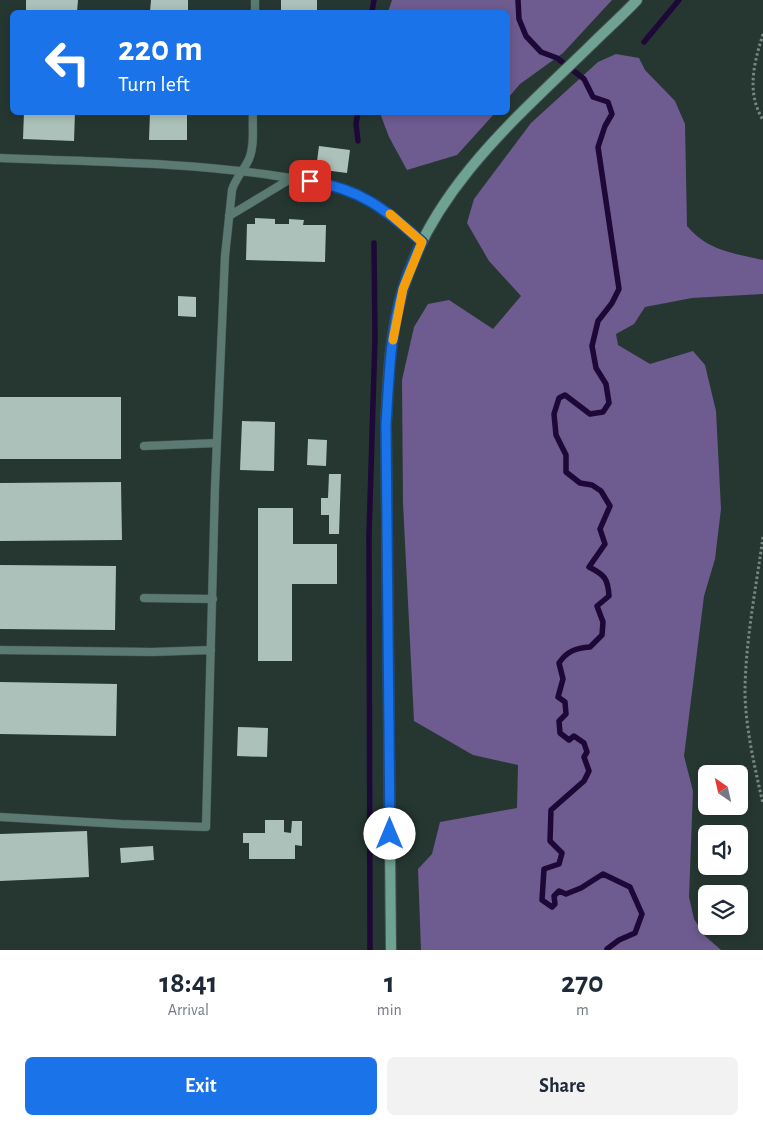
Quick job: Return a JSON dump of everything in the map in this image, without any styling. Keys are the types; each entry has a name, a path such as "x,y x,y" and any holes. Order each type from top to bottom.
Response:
{"street":[{"path":"391,950 386,424 394,330 403,289 422,242 457,185 491,144 637,0"}],"lane":[{"path":"0,817 206,827 225,256 232,190 234,182 252,150 253,115"},
{"path":"0,158 224,168 328,183 370,200 387,211 422,242"},
{"path":"229,216 292,178"},
{"path":"144,446 218,443"},
{"path":"144,598 213,599"},
{"path":"0,650 152,652 211,650"}],"path":[{"path":"763,34 752,82 754,102 763,120"},
{"path":"763,537 747,661 745,695 750,742 763,804"}],"shaded area":[{"path":"392,0 612,0 563,53 520,84 510,96 510,10 389,10"},
{"path":"616,54 639,58 645,70 675,101 685,124 687,226 712,246 731,253 763,260 763,294 692,298 645,307 634,324 616,334 618,345 650,364 693,351 705,365 716,411 721,509 715,559 704,596 684,756 693,791 689,897 694,919 698,925 698,935 704,935 721,950 421,950 418,869 432,854 440,822 517,808 518,765 473,755 414,721 403,503 402,380 414,327 428,304 449,300 493,329 521,296 489,261 467,223 474,199 531,123 598,62"},
{"path":"381,115 493,115 457,155 407,170 389,137"}],"building":[{"path":"26,0 78,0 77,10 26,10"},
{"path":"151,0 188,0 188,10 150,10"},
{"path":"281,0 317,0 317,10 281,10"},
{"path":"24,115 75,115 74,141 23,139"},
{"path":"150,115 187,115 187,140 149,140"},
{"path":"319,146 350,150 347,173 316,169"},
{"path":"255,218 275,219 275,224 289,224 289,219 304,220 303,225 326,225 325,262 246,260 247,224 255,224"},
{"path":"178,296 196,297 196,317 178,316"},
{"path":"0,397 121,397 121,459 0,459"},
{"path":"242,421 275,422 274,471 240,470"},
{"path":"308,439 327,440 326,466 307,465"},
{"path":"329,474 341,474 339,534 329,534 329,515 321,515 321,498 328,498"},
{"path":"121,482 122,540 0,541 0,483"},
{"path":"258,508 293,508 293,544 337,544 337,584 292,584 292,661 258,661"},
{"path":"0,565 116,566 115,630 0,629"},
{"path":"0,682 117,684 116,736 0,734"},
{"path":"238,727 268,728 267,757 237,756"},
{"path":"265,820 284,820 284,832 291,833 292,821 302,821 302,846 295,845 295,859 249,859 249,843 243,843 243,833 265,833"},
{"path":"87,831 89,877 0,881 0,834"},
{"path":"153,846 154,860 121,863 120,848"}],"waterway":[{"path":"372,10 374,0"},
{"path":"518,0 519,19 526,36 541,52 557,58 584,79 593,97 608,102 612,114 605,126 598,147 619,289 612,303 598,321 592,346 596,368 606,384 609,403 603,412 590,414 565,395 559,398 554,414 556,435 566,455 566,472 580,483 592,485 601,491 610,506 600,529 605,544 589,567 605,578 609,596 597,606 603,622 602,635 590,647 572,651 559,663 563,679 558,697 565,702 566,714 559,721 560,733 569,740 574,736 584,743 587,752 584,757 589,771 584,781 551,810 550,841 562,853 559,864 544,869 542,900 552,907 555,904 554,896 559,891 566,894 581,888 603,874 630,887 642,914 635,933 619,940 608,950"},
{"path":"644,42 679,0"},
{"path":"358,115 356,124 358,141"},
{"path":"370,950 369,535 375,338 374,243"}],"slow traffic":[{"path":"390,214 422,242 403,289 393,340"}],"route":[{"path":"310,181 328,183 370,200 387,211 422,242 403,289 394,330 386,424 390,834"}]}
